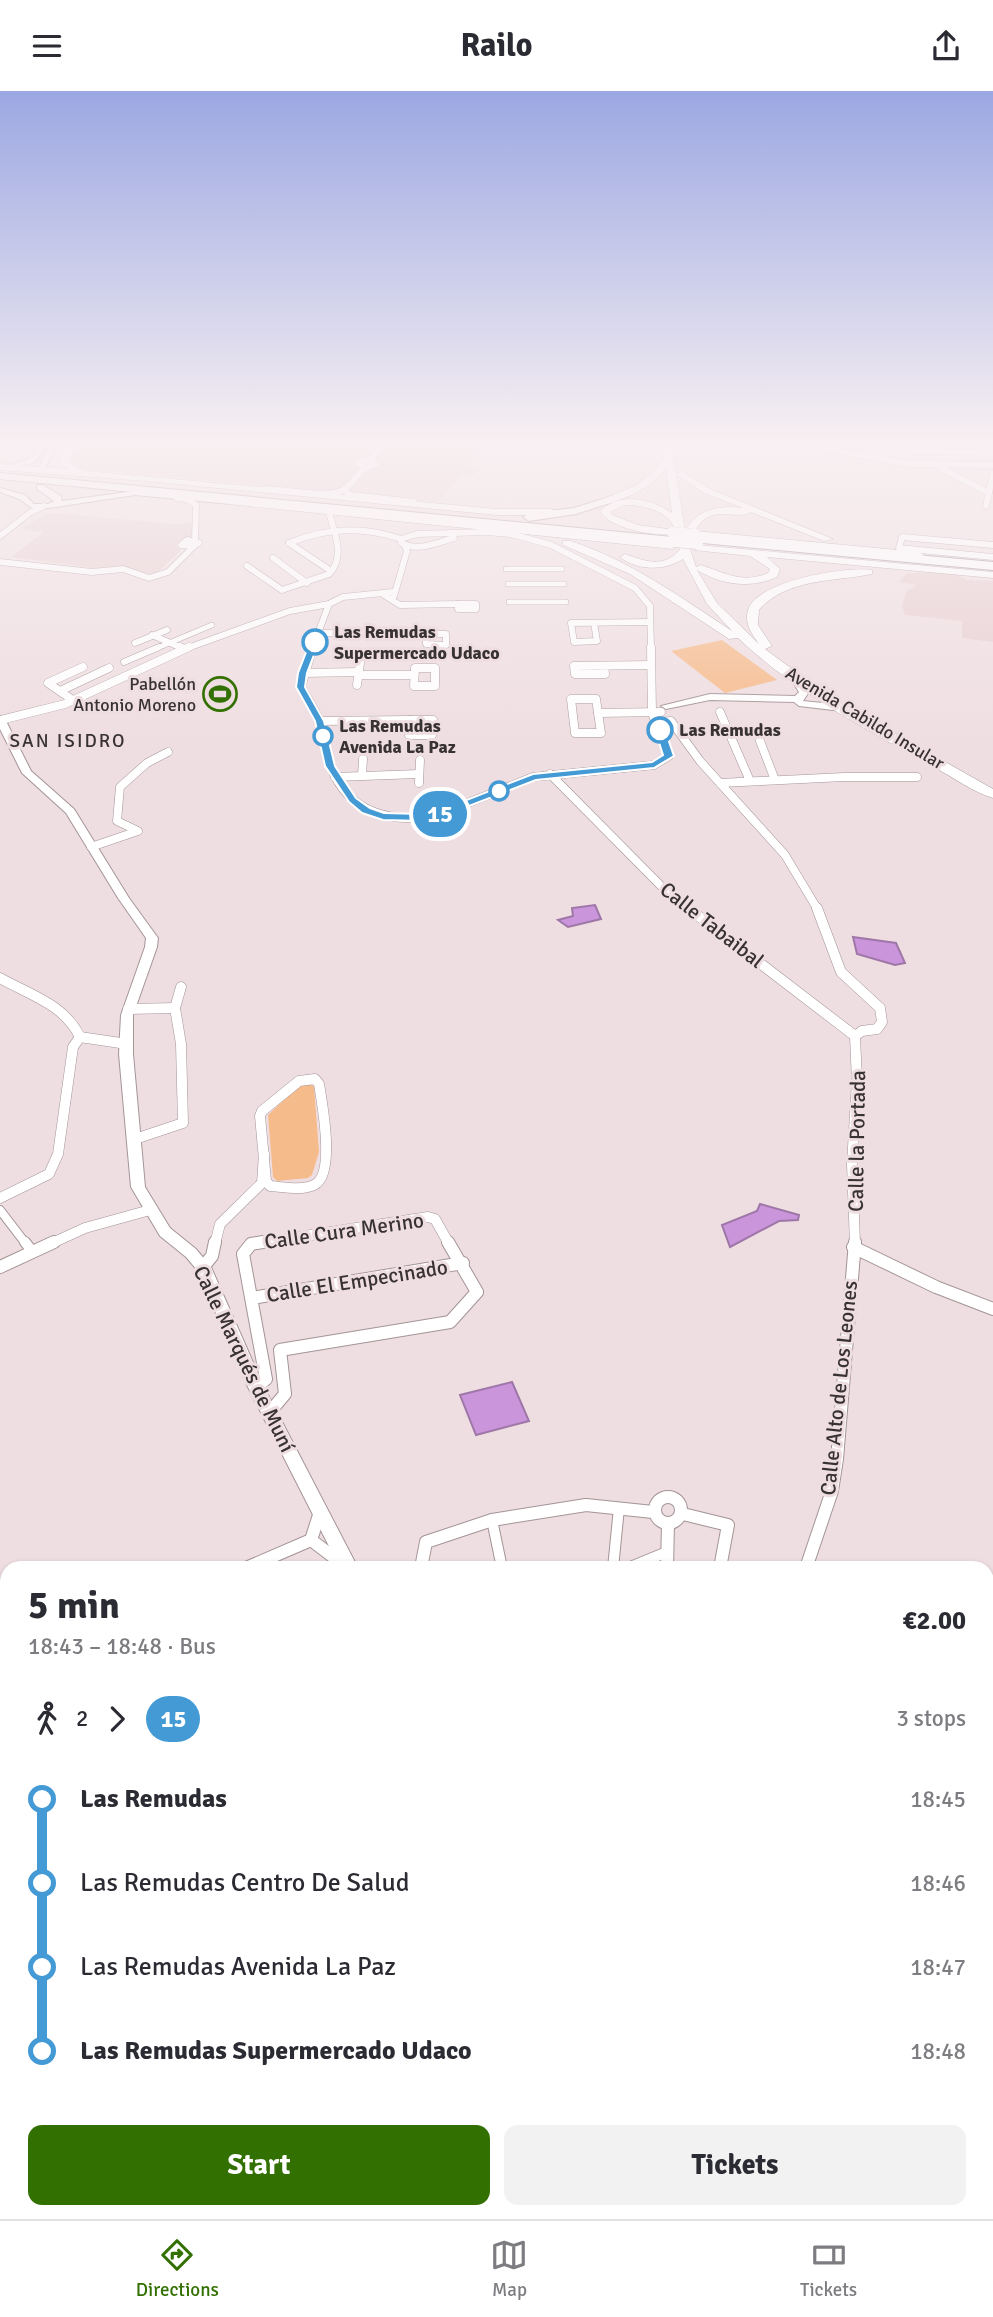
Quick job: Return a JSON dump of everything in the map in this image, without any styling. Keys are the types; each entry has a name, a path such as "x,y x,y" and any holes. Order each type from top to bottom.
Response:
{"highway":[{"path":"739,543 993,569"}],"main road":[{"path":"568,543 613,559 681,599 724,631 764,650"},
{"path":"641,543 625,548 624,556 634,562 659,564 676,560 676,543"},
{"name":"Avenida Cabildo Insular","path":"679,543 693,573 728,621 795,678 842,708 993,794"},
{"name":"Avenida Cabildo Insular","path":"697,543 701,568 711,588 764,650 863,712 993,786"},
{"path":"701,568 723,578 743,581 764,579 775,572 772,565 761,558 709,543"},
{"path":"758,543 919,555"},
{"path":"844,543 869,551"},
{"path":"735,552 952,572"},
{"path":"764,650 754,631 753,618 761,600 778,588 808,579 847,574 993,569"}],"street":[{"path":"0,561 92,572 123,569 149,577 168,572 192,543"},
{"path":"289,543 331,571"},
{"path":"247,566 282,590 307,583 331,571 338,557 336,543"},
{"path":"405,543 403,566 393,603 458,604"},
{"path":"414,543 424,547"},
{"path":"329,604 303,673 301,687 320,721 330,766 335,776 353,800 366,811 383,817 438,815 533,777 641,768 664,761 669,756 650,665 650,606 635,588 545,543"},
{"path":"900,543 899,548 954,555"},
{"path":"954,555 958,543"},
{"path":"973,543 993,545"},
{"path":"403,566 424,547 433,544"},
{"path":"919,555 993,569"},
{"path":"919,555 993,557"},
{"path":"273,558 307,583 311,604"},
{"path":"506,569 562,569"},
{"path":"508,585 564,584"},
{"path":"168,752 147,763 120,786 117,821 138,831 91,847 70,811 27,773 2,725 74,701 184,649 311,604 329,604 342,597 393,596"},
{"path":"509,602 566,601"},
{"path":"594,623 650,622"},
{"path":"386,633 387,623"},
{"path":"124,662 166,642 212,625"},
{"path":"135,643 167,630"},
{"path":"318,633 369,638 386,633 425,635 443,630"},
{"path":"152,635 184,649"},
{"path":"357,685 360,663"},
{"path":"604,666 650,665"},
{"path":"74,701 47,683 82,667"},
{"path":"60,691 109,668"},
{"path":"303,673 414,674"},
{"path":"795,678 804,691 800,698 802,704 842,708"},
{"path":"598,713 659,713 710,697 800,698"},
{"path":"571,699 596,699 598,713 601,733 575,733 571,699"},
{"path":"374,721 375,711"},
{"path":"429,720 430,711"},
{"path":"720,712 750,781"},
{"path":"659,713 671,721 720,783 785,855 804,883 829,935 841,972 880,1008 882,1022 877,1029 862,1031 855,1036"},
{"path":"320,721 374,721 410,720 433,720 432,735 409,735 410,720"},
{"path":"760,741 775,780"},
{"path":"362,775 363,759"},
{"path":"335,776 419,778 420,760"},
{"name":"Calle Tabaibal","path":"550,774 670,895 855,1036"},
{"path":"720,783 917,777"},
{"name":"Calle Marqués de Muní","path":"91,847 152,938 128,1009 132,1140 138,1187 165,1232 191,1253 203,1267 256,1387 345,1561"},
{"path":"0,978 57,1007 76,1026 79,1037 73,1047 58,1154 49,1174 0,1198"},
{"path":"132,1140 183,1123 185,1100 178,1011 175,1008 181,987"},
{"path":"128,1009 175,1008"},
{"name":"Calle la Portada","path":"853,1247 856,1197 852,1158 858,1059 855,1036"},
{"path":"79,1037 127,1044"},
{"path":"232,1213 265,1193 296,1188 314,1185 319,1181 328,1152 319,1084 315,1079 299,1081 262,1111 260,1117 266,1181 270,1186 296,1188"},
{"path":"203,1267 212,1256 220,1224 261,1187 264,1154"},
{"path":"0,1210 32,1251"},
{"path":"0,1267 85,1228 150,1210"},
{"name":"Calle Cura Merino","path":"256,1387 266,1379 243,1254 251,1244 428,1217 435,1219 463,1263 477,1292 450,1322 280,1350"},
{"path":"853,1247 936,1287 993,1309"},
{"name":"Calle Alto de Los Leones","path":"808,1561 832,1491 853,1247"},
{"name":"Calle El Empecinado","path":"252,1298 463,1263"},
{"path":"262,1352 280,1350 285,1394 269,1413"},
{"path":"421,1561 426,1542 492,1520 586,1505 653,1512 659,1520 668,1523 678,1521 683,1514 681,1505 673,1499 663,1498 655,1503 653,1512"},
{"path":"614,1561 620,1508"},
{"path":"274,1561 311,1540 320,1513"},
{"path":"683,1514 728,1525 721,1561"},
{"path":"492,1520 501,1561"},
{"path":"667,1561 668,1523"},
{"path":"311,1540 340,1561"},
{"path":"645,1561 667,1552"}],"shaded area":[{"path":"29,543 177,543 176,546 181,550 158,572 149,574 113,566 102,569 11,557"},
{"path":"907,573 936,573 957,575 967,580 993,581 993,642 962,638 962,621 905,615 902,606 906,592 917,585 899,582"},
{"path":"722,640 777,680 725,693 671,651"},
{"path":"595,905 601,919 568,927 558,920 573,916 572,908"},
{"path":"853,937 896,943 905,963 895,965 857,954"},
{"path":"309,1083 314,1087 319,1152 312,1175 308,1178 277,1181 273,1177 268,1115 301,1084"},
{"path":"760,1204 799,1215 798,1220 779,1221 730,1247 722,1225 757,1211"},
{"path":"512,1382 529,1421 476,1435 460,1395"}],"bus line":[{"name":"15","path":"315,642 303,673 301,687 303,695 320,721 330,766 353,800 366,811 383,817 423,818 438,815 533,777 654,765 669,756 660,730"}],"place":[{"name":"Las Remudas Supermercado Udaco","path":"315,642"},
{"name":"Pabellón Antonio Moreno","path":"220,694"},
{"name":"Las Remudas","path":"660,730"},
{"name":"Las Remudas Avenida La Paz","path":"323,736"}],"district":[{"name":"SAN ISIDRO","path":"68,741"}]}
